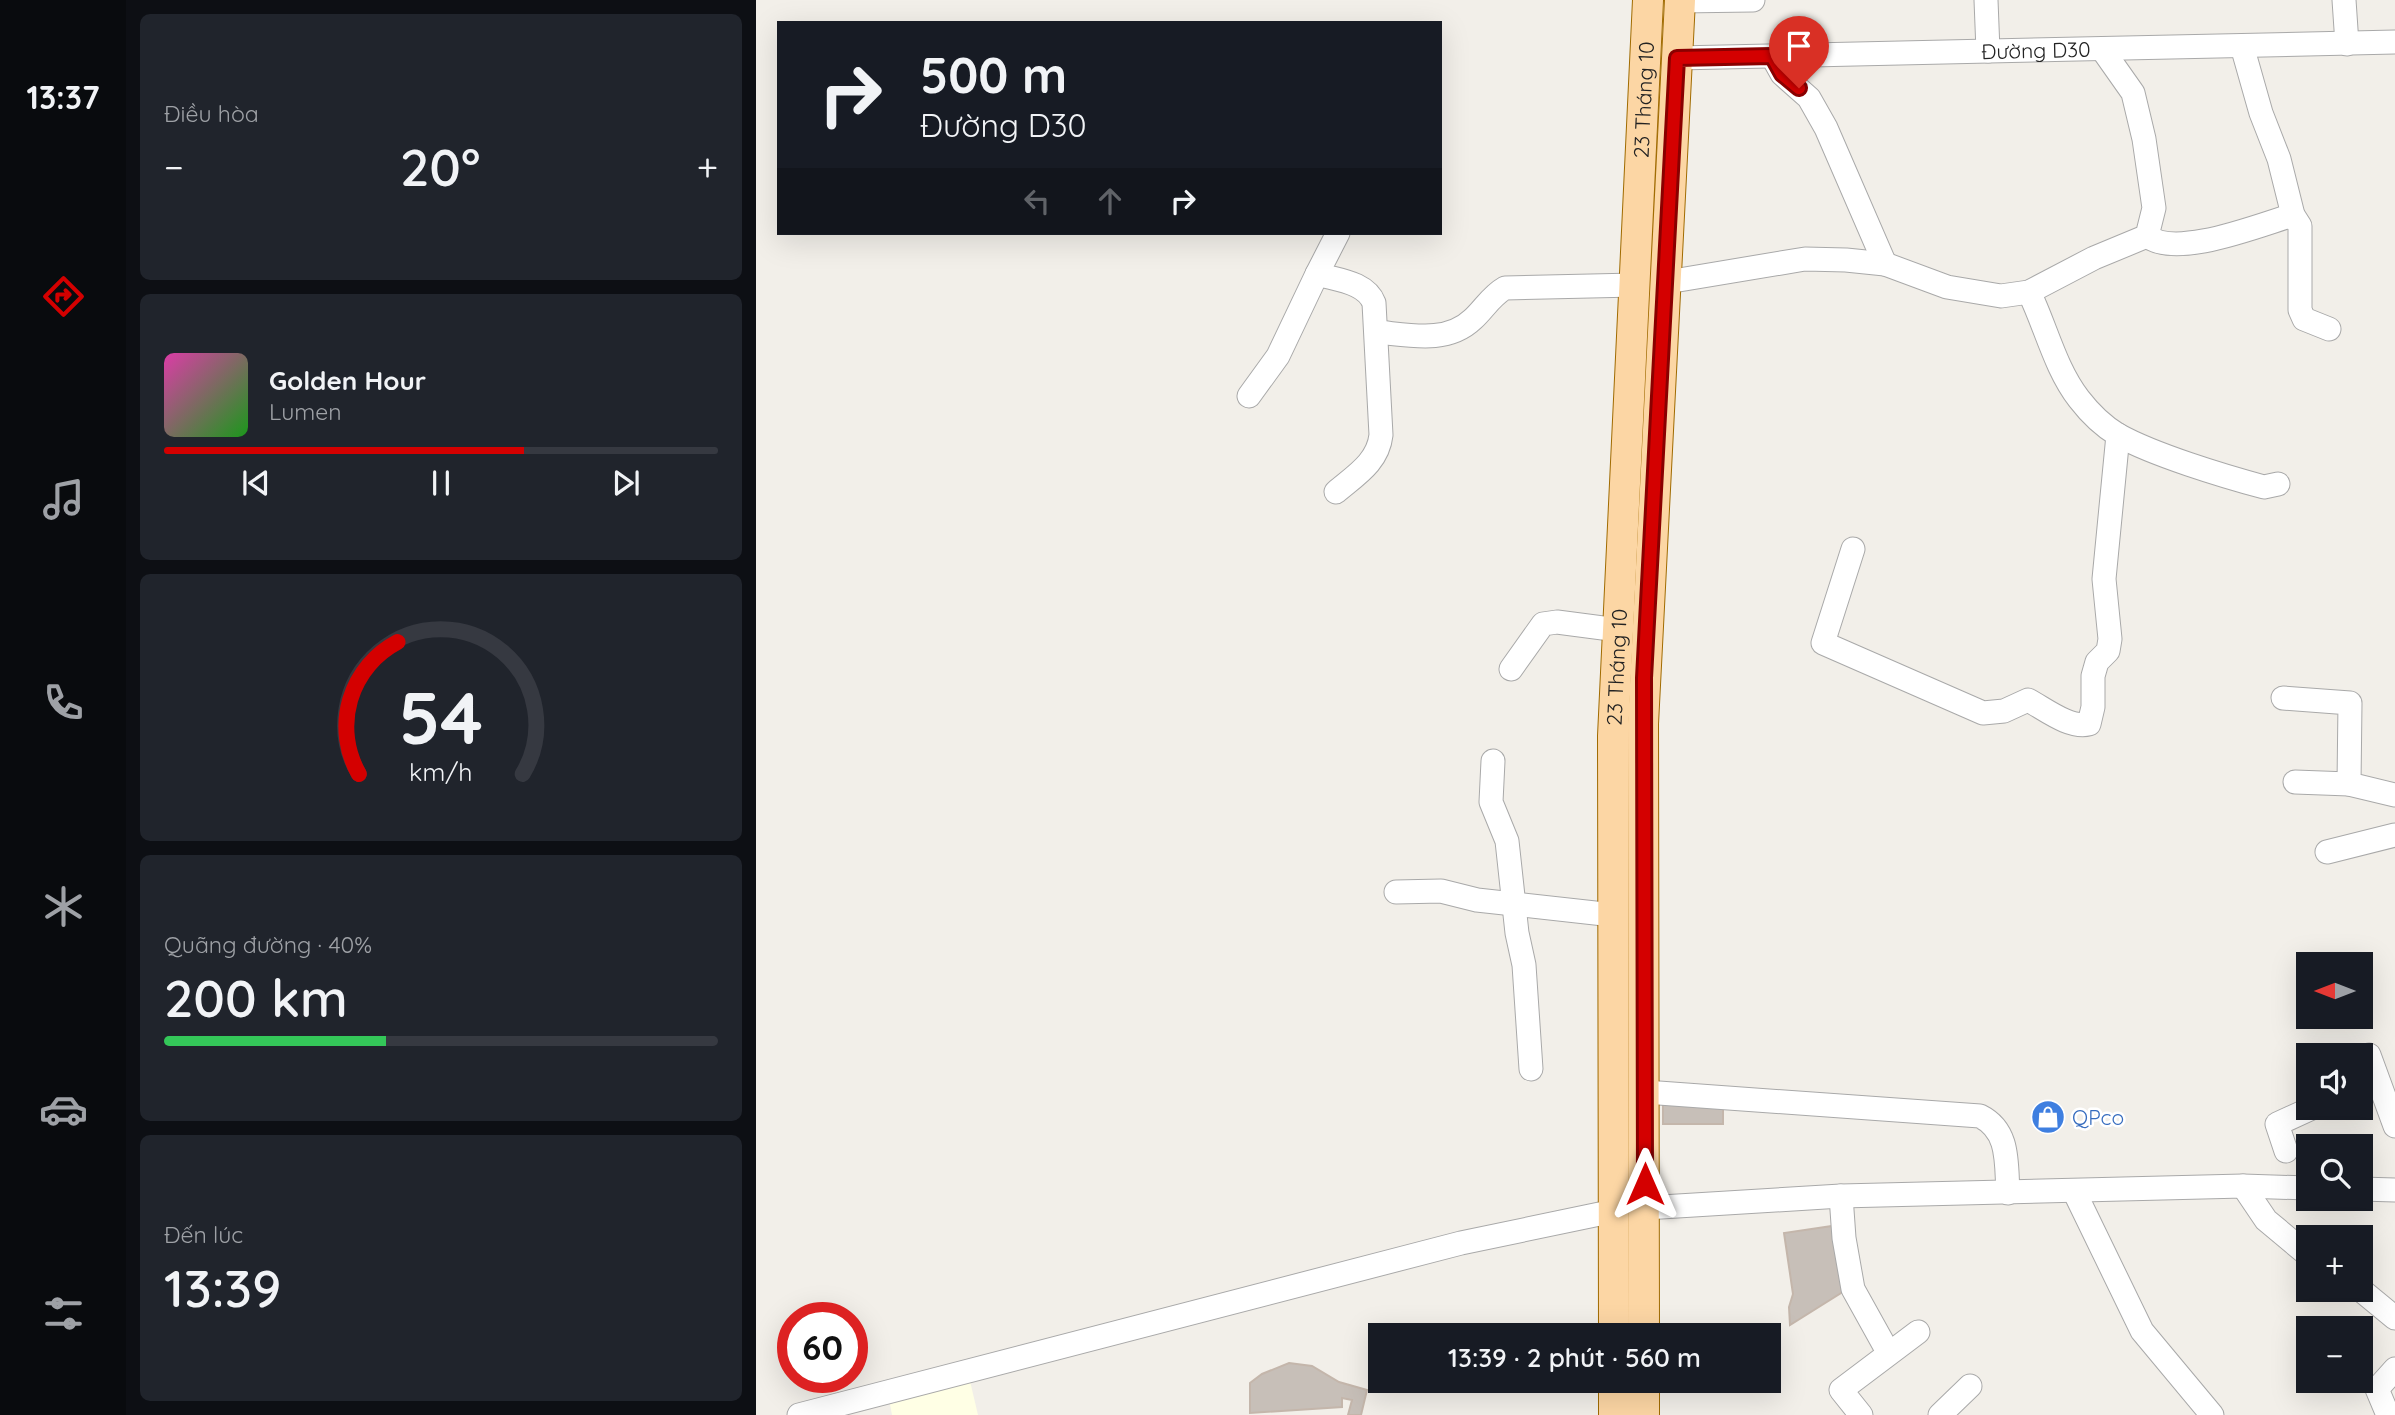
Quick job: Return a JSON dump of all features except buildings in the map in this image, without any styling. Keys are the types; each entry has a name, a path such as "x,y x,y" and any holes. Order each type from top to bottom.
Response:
{"main road":[{"path":"1648,0 1680,0"},
{"name":"23 Tháng 10","path":"1614,1323 1614,736 1648,0"},
{"name":"23 Tháng 10","path":"1644,1323 1644,689 1680,0"},
{"path":"1645,58 1677,58"},
{"path":"1635,285 1667,282"},
{"path":"1614,1211 1645,1208"},
{"path":"1614,1393 1614,1415"},
{"path":"1644,1393 1644,1415"}],"street":[{"path":"1680,0 1753,0"},
{"path":"1986,0 1988,51"},
{"path":"2344,0 2347,44"},
{"name":"Đường D30","path":"1677,58 2395,43"},
{"path":"2242,46 2261,113 2279,159 2293,215 2300,226 2300,310 2304,318 2329,329"},
{"path":"2102,49 2133,93 2144,139 2154,208 2147,236"},
{"path":"1772,56 1782,74 1809,98 1826,128 1885,264"},
{"path":"1667,282 1805,259 1885,264 1968,292 2001,296 2029,292 2094,258 2147,236 2160,242 2192,243 2293,215"},
{"path":"1249,396 1278,356 1337,235"},
{"path":"1317,274 1362,288 1371,294 1377,332 1379,450 1373,459 1336,492"},
{"path":"1377,332 1447,336 1464,328 1495,293 1505,288 1635,285"},
{"path":"2029,292 2060,367 2078,397 2096,418 2118,435 2245,482 2264,487 2278,484"},
{"path":"1853,549 1823,643 1983,713 2004,711 2028,700 2065,720 2089,724 2093,707 2093,676 2097,662 2108,651 2110,639 2104,579 2118,435"},
{"path":"1511,669 1543,624 1556,622 1618,630"},
{"path":"2283,698 2350,704 2349,784"},
{"path":"1493,761 1491,802 1507,841 1524,965 1531,1069"},
{"path":"2295,782 2349,784 2395,794"},
{"path":"2327,852 2395,835"},
{"path":"1396,892 1441,891 1514,905 1613,915"},
{"path":"2373,1086 2395,1126"},
{"path":"1645,1092 1742,1097 1873,1111 1980,1116 1991,1122 2002,1135 2008,1193"},
{"path":"2286,1151 2277,1124 2296,1115"},
{"path":"1645,1208 1841,1196 2075,1193 2242,1186 2296,1188"},
{"path":"2242,1186 2266,1220 2296,1245"},
{"path":"2373,1189 2395,1190"},
{"path":"2075,1193 2142,1331 2212,1415"},
{"path":"1841,1196 1853,1289 1888,1352"},
{"path":"799,1415 1461,1243 1614,1211"},
{"path":"2373,1300 2395,1318"},
{"path":"1861,1415 1841,1390 1888,1352 1919,1332"},
{"path":"2388,1415 2377,1389 2395,1369"},
{"path":"1940,1415 1970,1386"}],"shaded area":[{"path":"970,1381 978,1415 892,1415 890,1404"}],"place":[{"name":"QPco","path":"2048,1117"}],"route":[{"path":"1645,1184 1644,678 1665,327 1677,58 1772,56 1782,74 1799,88"}]}
